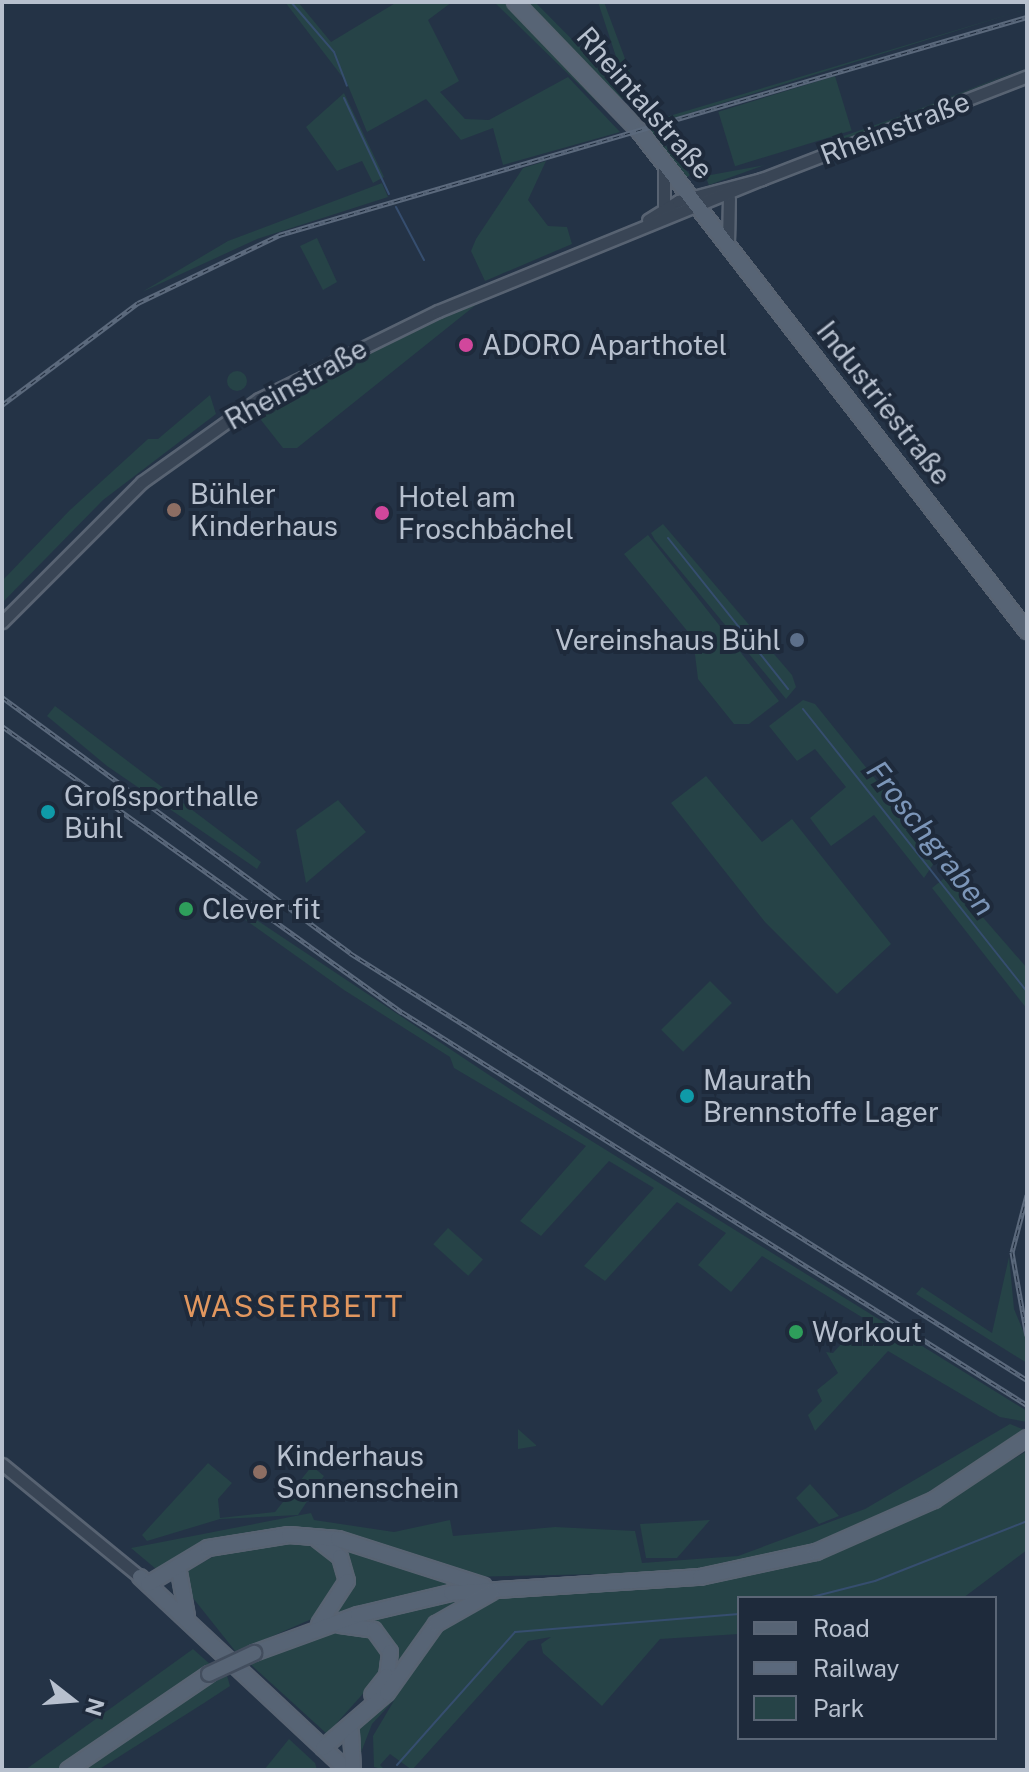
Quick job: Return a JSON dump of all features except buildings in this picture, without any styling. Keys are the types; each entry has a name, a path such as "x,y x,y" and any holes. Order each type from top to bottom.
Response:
{"main road":[{"name":"Rheintalstraße","path":"515,2 595,80 696,202"},
{"name":"Industriestraße","path":"696,202 1027,631"},
{"path":"68,1770 209,1674 322,1626 497,1587 700,1577 816,1552 934,1500 1021,1442"},
{"path":"148,1584 193,1554 257,1537 313,1536 497,1587"},
{"path":"313,1536 340,1557 347,1581 322,1626"},
{"path":"148,1584 179,1572 193,1554"},
{"path":"179,1572 177,1591 190,1624"},
{"path":"148,1584 347,1770"},
{"path":"323,1748 351,1732 436,1624 497,1587"},
{"path":"322,1626 374,1630 390,1652 390,1666 323,1748"},
{"path":"351,1732 353,1770"}],"street":[{"name":"Rheinstraße","path":"2,622 142,482 259,399 387,334 696,202 1027,76"},
{"path":"664,163 664,208"},
{"name":"Rheinstraße","path":"642,225 664,208 729,198 762,179"},
{"path":"728,244 729,198"},
{"path":"2,1464 148,1584"}],"green space":[{"path":"285,2 298,2 331,42 397,2 452,2 428,20 459,81 440,92 465,119 489,120 568,77 620,132 503,165 493,128 461,140 426,99 367,132 347,83"},
{"path":"494,2 509,2 609,110 599,104"},
{"path":"524,2 535,2 619,87 624,81 598,2 604,2 637,91 621,99"},
{"path":"1027,9 645,127 633,112 656,120"},
{"path":"1027,67 840,143 838,138 901,116"},
{"path":"835,76 852,131 735,166 718,112"},
{"path":"344,93 384,177 373,183 362,161 337,171 306,127"},
{"path":"652,129 690,175 686,178 648,130"},
{"path":"546,161 528,200 548,226 567,227 572,244 485,281 471,251 476,239 523,168"},
{"path":"765,165 709,185 705,176"},
{"path":"382,183 388,197 257,239 142,292 228,241"},
{"path":"317,238 337,282 323,290 300,246"},
{"path":"482,300 297,448 283,448 261,420 265,405 318,375"},
{"path":"237,371 244,374 247,381 244,388 237,391 230,388 227,381 230,374"},
{"path":"210,395 216,414 103,500 2,603 2,581 69,511 148,439 158,439"},
{"path":"663,524 792,675 796,687 786,699 655,540 651,533"},
{"path":"648,535 779,701 749,724 734,724 698,679 693,638 624,554"},
{"path":"803,700 815,704 938,857 924,878 874,815 831,846 810,818 846,787 815,749 797,761 769,726"},
{"path":"55,706 261,862 257,869 107,766 47,716"},
{"path":"706,776 762,842 792,819 891,944 837,994 765,922 671,803"},
{"path":"338,800 366,832 306,883 296,830"},
{"path":"947,876 1027,968 1027,1009 932,888"},
{"path":"243,911 540,1109 1027,1411 1027,1422 1000,1417 888,1351 815,1431 808,1415 822,1401 817,1390 838,1373 826,1352 833,1353 852,1332 863,1340 873,1324 762,1256 731,1292 698,1265 726,1233 677,1202 605,1281 584,1266 654,1188 609,1161 541,1236 520,1221 586,1146 454,1068 450,1057 344,990 240,916"},
{"path":"710,981 732,1003 683,1052 661,1030"},
{"path":"448,1228 483,1259 468,1276 433,1244"},
{"path":"1009,1257 1014,1309 1027,1340 1027,1363 916,1294 922,1287 992,1333"},
{"path":"1010,1424 1027,1431 896,1512 784,1554 696,1572 466,1577 376,1549 265,1532 217,1539 156,1569 131,1548 311,1513 314,1520 394,1532 450,1520 453,1536 555,1527 635,1531 642,1563 738,1556 865,1509"},
{"path":"518,1429 536,1445 536,1446 518,1449"},
{"path":"1027,1451 1027,1550 966,1596 737,1596 737,1634 660,1639 602,1706 543,1653 541,1644 551,1637 528,1641 412,1770 390,1754 380,1765 385,1770 374,1767 373,1736 395,1699 372,1724 360,1755 352,1750 355,1733 430,1635 491,1599 722,1578 942,1500"},
{"path":"208,1463 232,1483 218,1499 220,1518 275,1512 312,1466 324,1476 298,1515 220,1519 147,1541 142,1535"},
{"path":"810,1484 839,1516 819,1524 796,1498"},
{"path":"710,1520 677,1558 646,1558 640,1524"},
{"path":"295,1541 332,1554 342,1578 323,1614 236,1652 189,1593 184,1573 225,1550"},
{"path":"333,1544 432,1579 469,1585 330,1618 349,1583"},
{"path":"476,1594 456,1605 398,1672 394,1654 353,1622"},
{"path":"343,1630 367,1633 385,1650 386,1668 327,1734 248,1662"},
{"path":"193,1649 211,1665 59,1770 25,1770"},
{"path":"226,1672 230,1686 204,1703 98,1770 75,1770 163,1706"},
{"path":"289,1739 315,1763 317,1770 264,1770"}],"waterway":[{"path":"291,2 334,52 347,86"},
{"path":"344,98 389,194"},
{"path":"396,207 424,260"},
{"name":"Froschgraben","path":"668,538 788,689"},
{"name":"Froschgraben","path":"803,709 1027,992"},
{"path":"816,1596 875,1581 1027,1521"},
{"path":"397,1765 515,1632 737,1614"}],"railway":[{"path":"2,405 138,303 279,235 1027,17"},
{"path":"2,697 350,953 1027,1380"},
{"path":"2,726 402,1012 1027,1405"},
{"path":"1027,1195 1012,1252 1027,1336"}],"place":[{"name":"ADORO Aparthotel","path":"466,345"},
{"name":"Bühler Kinderhaus","path":"174,510"},
{"name":"Hotel am Froschbächel","path":"382,513"},
{"name":"Vereinshaus Bühl","path":"797,640"},
{"name":"Großsporthalle Bühl","path":"48,812"},
{"name":"Clever fit","path":"186,909"},
{"name":"Maurath Brennstoffe Lager","path":"687,1096"},
{"name":"Workout","path":"796,1332"},
{"name":"Kinderhaus Sonnenschein","path":"260,1472"}],"district":[{"name":"WASSERBETT","path":"294,1306"}]}
